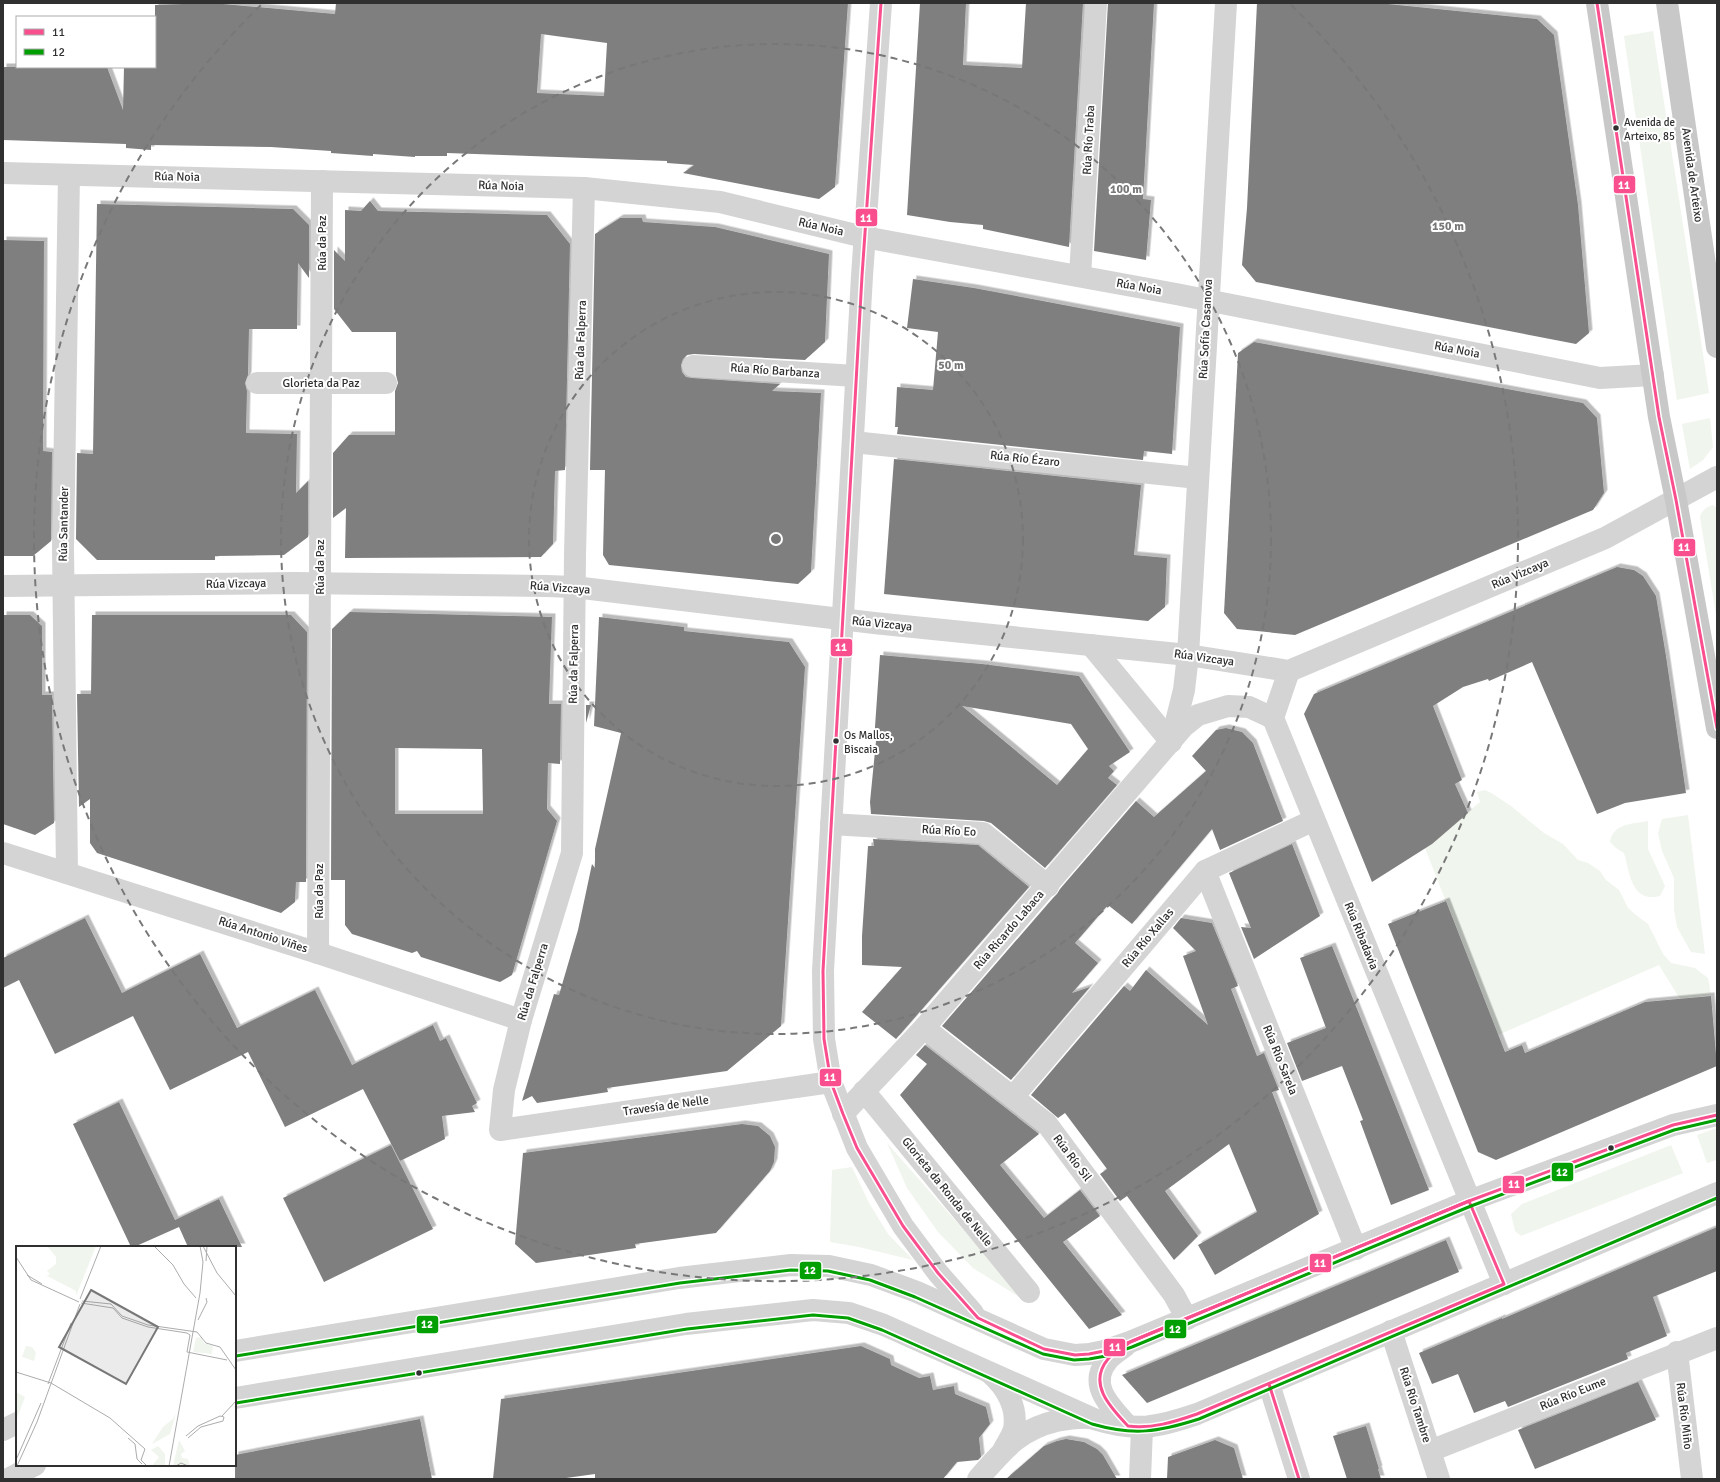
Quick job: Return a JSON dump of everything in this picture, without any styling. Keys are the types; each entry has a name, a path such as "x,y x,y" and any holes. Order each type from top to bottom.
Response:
{"main road":[{"path":"1597,3 1659,417 1676,500 1717,728"},
{"name":"Avenida de Arteixo","path":"1667,3 1717,347"}],"street":[{"path":"881,3 864,237 842,620 823,971 824,1039 831,1082 857,1148 902,1226 938,1273 978,1318"},
{"name":"Rúa Río Traba","path":"1080,276 1096,3"},
{"name":"Rúa Sofía Casanova","path":"1188,655 1226,3"},
{"name":"Rúa Noia","path":"3,173 584,188 720,202 864,237 1080,276 1600,378 1653,375"},
{"name":"Rúa Santander","path":"67,873 63,586 69,175"},
{"name":"Rúa da Paz","path":"318,953 322,181"},
{"name":"Rúa da Falperra","path":"500,1130 504,1090 521,1020 572,853 574,587 584,188"},
{"name":"Rúa Río Barbanza","path":"694,366 856,376"},
{"name":"Glorieta da Paz","path":"257,383 386,383"},
{"name":"Rúa Río Ézaro","path":"852,442 1198,478"},
{"name":"Rúa Vizcaya","path":"3,586 320,583 574,587 813,615 842,620 1188,655 1289,670 1605,538 1717,477"},
{"path":"1091,645 1171,742"},
{"name":"Rúa Ricardo Labaca","path":"1171,742 1184,690 1188,655"},
{"path":"1273,718 1289,670"},
{"name":"Rúa Ricardo Labaca","path":"843,1114 924,1028 1183,728 1198,715 1228,706 1249,707 1273,718"},
{"name":"Rúa Ribadavia","path":"1273,718 1504,1284"},
{"name":"Rúa Río Xallas","path":"1013,1097 1205,871 1314,820"},
{"name":"Rúa Río Eo","path":"831,824 983,833 1048,886"},
{"name":"Rúa Antonio Viñes","path":"3,853 318,953 521,1020"},
{"name":"Rúa Río Sarela","path":"1205,871 1356,1249"},
{"name":"Rúa Río Sil","path":"924,1028 1047,1124 1174,1294 1186,1319"},
{"name":"Travesía de Nelle","path":"500,1130 831,1082"},
{"name":"Glorieta da Ronda de Nelle","path":"864,1091 1029,1292"},
{"path":"236,1351 679,1278 791,1265 829,1266 871,1275 917,1292 978,1318 1044,1349 1075,1355 1104,1351 1186,1319 1469,1201 1673,1125 1717,1116"},
{"path":"236,1398 667,1327 813,1310 849,1313 884,1325 1094,1419 1110,1424 1135,1427 1160,1426 1185,1418 1269,1384 1717,1193"},
{"name":"Rúa Río Tambre","path":"1391,1332 1439,1479"},
{"name":"Rúa Río Eume","path":"1430,1451 1676,1352 1717,1338"},
{"path":"1130,1342 1108,1360 1101,1371 1099,1379 1100,1387 1108,1403 1135,1427 1140,1479"},
{"name":"Rúa Río Miño","path":"1676,1352 1692,1479"},
{"path":"986,1370 997,1379 1007,1392 1013,1406 1015,1419 1013,1430 1004,1450"},
{"path":"1269,1384 1299,1479"},
{"path":"978,1479 1004,1450 1022,1434 1041,1425 1080,1417 1094,1419"},
{"path":"3,1430 16,1424"},
{"path":"8,1479 34,1466"}],"shaded area":[{"path":"1653,31 1709,393 1677,400 1624,36"},
{"path":"1710,418 1713,447 1703,460 1690,469 1682,424"},
{"path":"1713,505 1717,508 1717,621 1700,517 1705,509"},
{"path":"1485,790 1511,806 1544,833 1563,844 1578,860 1588,863 1600,871 1606,880 1619,890 1628,908 1648,924 1663,954 1671,963 1695,968 1708,978 1711,995 1680,999 1659,965 1498,1035 1425,848 1480,802 1477,792"},
{"path":"1688,815 1705,954 1691,952 1677,927 1674,910 1674,878 1662,851 1658,833 1662,819"},
{"path":"1648,821 1648,849 1665,886 1660,896 1650,897 1637,891 1630,877 1624,853 1610,842 1615,831 1619,828 1630,824"},
{"path":"1717,1128 1717,1160 1707,1163 1697,1135"},
{"path":"887,1143 1027,1302 973,1268 938,1232 907,1188"},
{"path":"1671,1145 1683,1173 1521,1236 1515,1231 1511,1214 1522,1204"},
{"path":"852,1167 869,1203 888,1234 913,1260 859,1247 830,1242 832,1170"}],"building":[{"path":"212,3 335,14 336,3 848,3 835,187 819,199 683,173 694,165 667,163 667,161 447,153 447,156 415,157 373,154 373,156 331,153 331,151 271,147 151,145 151,150 126,148 126,144 3,140 3,67 107,68 123,110 124,68 156,68 155,5","holes":["541,34 607,43 604,96 537,93"]},
{"path":"920,3 966,3 963,65 1022,68 1026,3 1083,3 1069,247 983,229 983,225 950,222 907,215"},
{"path":"1108,3 1154,3 1143,199 1151,200 1146,260 1094,251"},
{"path":"1257,3 1378,3 1537,19 1554,35 1578,205 1589,333 1576,344 1256,282 1242,265 1247,208"},
{"path":"370,201 378,211 547,215 570,244 565,470 555,471 553,544 541,557 345,558 346,508 333,518 333,453 349,435 395,435 395,391 398,383 396,375 396,332 352,332 334,309 334,250 345,261 345,210 361,211"},
{"path":"97,204 293,209 309,225 309,278 298,263 297,329 249,329 248,375 245,383 247,391 246,433 297,434 296,493 308,481 308,537 284,555 215,556 215,560 97,560 76,539 77,453 93,454"},
{"path":"620,218 642,218 643,222 715,227 829,254 825,342 805,360 694,354 687,355 683,359 681,365 682,372 686,377 780,384 772,391 821,393 811,572 798,584 609,565 603,555 605,470 590,470 595,234"},
{"path":"3,240 44,241 43,451 52,452 51,541 33,556 3,556"},
{"path":"913,279 974,288 1180,327 1172,454 1144,451 1143,460 897,434 898,427 895,427 897,387 933,390 938,332 907,328"},
{"path":"1254,342 1583,403 1597,418 1604,493 1593,510 1295,635 1237,629 1224,613 1238,353"},
{"path":"894,459 1141,485 1134,555 1167,558 1165,607 1148,621 884,594"},
{"path":"1617,567 1634,570 1643,576 1656,596 1686,793 1625,803 1597,814 1532,662 1489,681 1488,679 1463,687 1433,706 1462,780 1455,784 1468,813 1432,844 1372,882 1304,714 1314,694"},
{"path":"350,612 552,617 549,704 561,704 560,764 548,763 547,809 557,821 512,975 500,982 421,957 417,951 412,953 352,934 345,925 345,880 331,880 332,629","holes":["395,748 482,749 483,814 395,814"]},
{"path":"3,615 30,615 42,626 42,695 52,695 54,823 35,835 3,824"},
{"path":"92,615 291,615 307,632 306,882 296,882 295,902 281,913 97,853 90,843 90,799 79,807 77,694 91,694"},
{"path":"599,617 684,627 684,631 789,642 805,667 781,1026 727,1071 607,1088 608,1092 537,1103 532,1096 522,1101 554,994 559,995 578,930 592,864 595,868 595,849 621,733 594,726"},
{"path":"880,655 982,664 1079,676 1130,752 1109,766 1114,771 1108,778 1117,785 1045,868 991,823 984,821 871,814 870,802 876,741 874,741","holes":["962,706 1071,724 1088,749 1057,785"]},
{"path":"586,705 591,705 586,723"},
{"path":"1226,728 1242,732 1253,743 1283,821 1220,850 1212,829 1132,924 1108,905 1075,943 1098,963 1072,993 1090,987 1011,1080 942,1026 1136,801 1154,817 1206,771 1192,756 1216,730"},
{"path":"873,839 978,845 1029,887 896,1039 862,1012 902,967 862,965 862,936 868,846 874,846"},
{"path":"1292,844 1320,916 1254,959 1241,927 1251,928 1229,873"},
{"path":"1446,901 1505,1052 1522,1045 1525,1053 1645,1002 1711,996 1717,1066 1496,1160 1478,1152 1388,924"},
{"path":"85,918 122,993 200,954 237,1028 315,990 352,1065 433,1025 440,1041 446,1038 477,1103 472,1106 475,1112 442,1116 445,1139 400,1161 363,1089 285,1127 248,1052 170,1090 133,1016 55,1054 19,980 3,988 3,958"},
{"path":"1181,918 1212,923 1238,986 1231,989 1257,1056 1264,1053 1279,1090 1272,1092 1319,1214 1215,1275 1198,1245 1257,1212 1229,1144 1165,1191 1198,1236 1174,1260 1127,1196 1120,1201 1100,1174 1107,1169 1065,1113 1058,1118 1031,1095 1124,986 1130,991 1146,970 1208,1025 1183,956 1196,951 1173,928"},
{"path":"1332,946 1429,1190 1391,1205 1360,1121 1363,1120 1342,1066 1302,1081 1287,1043 1326,1028 1300,958"},
{"path":"925,1045 1039,1134 1000,1165 1044,1218 1080,1190 1100,1216 1063,1242 1122,1315 1089,1329 900,1095 927,1064 916,1055"},
{"path":"119,1102 175,1220 219,1199 242,1247 188,1246 179,1227 136,1246 131,1246 73,1124"},
{"path":"742,1124 758,1126 770,1136 775,1147 774,1162 770,1171 716,1233 635,1244 636,1248 536,1263 515,1244 523,1153"},
{"path":"391,1145 433,1229 324,1282 283,1198"},
{"path":"1717,1227 1717,1271 1653,1297 1667,1336 1626,1353 1628,1359 1508,1407 1505,1401 1474,1413 1458,1374 1432,1384 1419,1353"},
{"path":"1446,1240 1459,1272 1147,1403 1122,1375"},
{"path":"861,1346 890,1359 891,1365 919,1378 930,1376 933,1390 954,1386 955,1394 986,1407 990,1424 979,1438 981,1457 978,1460 957,1462 943,1479 595,1479 595,1474 559,1479 493,1479 501,1399"},
{"path":"1638,1382 1656,1420 1535,1469 1518,1430"},
{"path":"420,1419 432,1479 235,1479 236,1455"},
{"path":"1366,1426 1381,1479 1347,1479 1333,1436"},
{"path":"1066,1439 1084,1442 1097,1449 1103,1455 1117,1479 1006,1479 1044,1446"},
{"path":"1215,1440 1234,1448 1243,1479 1167,1479 1168,1457"}],"transit line":[{"name":"11","path":"881,3 862,276 823,971 824,1039 831,1082 857,1148 903,1226 938,1273 978,1318 1044,1349 1075,1355 1104,1351 1130,1342 1469,1201 1673,1125 1717,1115"},
{"name":"11","path":"1597,3 1659,417 1676,500 1717,728"},
{"name":"12","path":"236,1356 680,1283 791,1270 828,1271 870,1280 915,1297 1043,1354 1074,1360 1089,1359 1106,1356 1132,1347 1471,1206 1674,1130 1717,1120"},
{"name":"12","path":"236,1403 687,1329 813,1315 848,1318 882,1330 1092,1424 1121,1430 1146,1431 1171,1427 1199,1419 1717,1198"},
{"name":"11","path":"1469,1201 1504,1284 1197,1414 1171,1422 1146,1427 1128,1426 1104,1395 1100,1377 1102,1368 1110,1357 1130,1342 1469,1201"},
{"name":"11","path":"1269,1384 1299,1479"}],"place":[{"name":"Avenida de Arteixo, 85","path":"1616,128"},
{"name":"Os Mallos, Biscaia","path":"836,741"}]}
